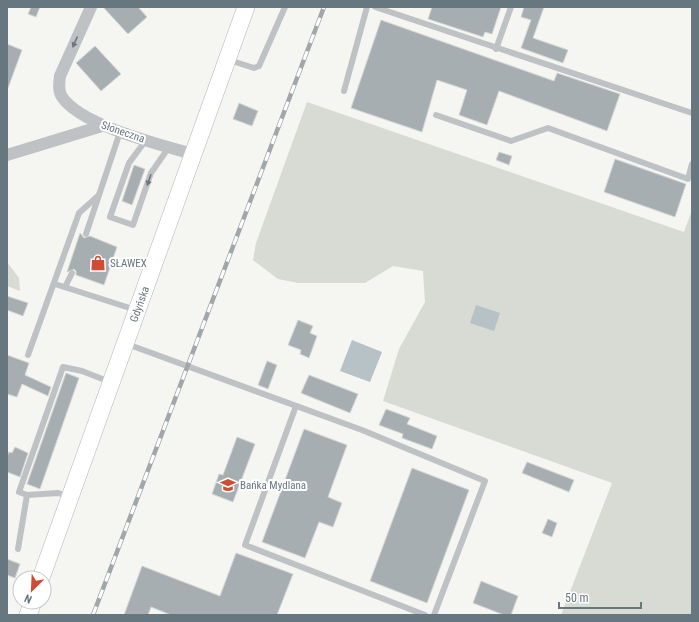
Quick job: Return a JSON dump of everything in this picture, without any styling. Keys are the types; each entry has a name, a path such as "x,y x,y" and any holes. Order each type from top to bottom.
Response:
{"main road":[{"name":"Gdyńska","path":"44,570 246,7"}],"street":[{"name":"Słoneczna","path":"91,7 60,76 58,87 61,97 70,105 102,126 192,154"},
{"path":"7,155 102,126"}],"lane":[{"path":"228,59 254,68 259,66 285,7"},
{"path":"344,92 367,7"},
{"path":"376,7 496,49 692,113"},
{"path":"496,49 511,7"},
{"path":"436,115 511,141 548,128 688,179 692,164"},
{"path":"86,234 120,132"},
{"path":"146,140 129,163 110,217 133,225 151,173 169,147"},
{"path":"28,355 55,284 79,213 99,195"},
{"path":"65,287 72,274"},
{"path":"55,284 138,310"},
{"path":"125,344 362,430 485,481 434,615"},
{"path":"70,497 58,493 27,494 19,492 63,367 111,382"},
{"path":"296,406 245,545 425,615"},
{"path":"18,549 27,494"}],"shaded area":[{"path":"307,102 684,232 692,210 692,615 561,615 612,483 383,401 399,349 425,302 423,271 393,266 365,283 298,283 278,279 253,260 256,243"},
{"path":"7,262 19,278 20,291 7,286"},
{"path":"476,305 500,313 494,331 470,323"},
{"path":"352,340 382,352 370,382 340,371"}],"building":[{"path":"31,7 40,7 36,17 28,14"},
{"path":"103,7 138,7 147,17 128,34"},
{"path":"432,7 501,7 492,34 485,32 483,37 428,19"},
{"path":"524,7 544,7 533,38 568,50 563,63 521,48 531,20 521,17"},
{"path":"381,20 554,81 557,73 620,94 607,131 499,91 487,125 459,115 467,90 437,80 422,132 351,108"},
{"path":"7,44 22,50 8,88 7,88"},
{"path":"95,46 121,74 101,91 76,63"},
{"path":"239,103 258,111 252,126 233,119"},
{"path":"499,152 512,156 509,165 496,160"},
{"path":"615,159 686,184 675,217 604,192"},
{"path":"134,165 145,169 132,205 122,201"},
{"path":"80,233 84,238 90,236 117,247 104,285 76,275 76,271 74,269 67,272"},
{"path":"7,296 28,303 23,316 7,310"},
{"path":"298,320 313,326 310,333 317,336 309,358 300,354 301,350 288,345"},
{"path":"7,355 29,363 25,375 51,387 48,396 22,384 17,397 7,394"},
{"path":"267,361 277,365 268,389 258,385"},
{"path":"66,373 79,378 40,489 27,484"},
{"path":"309,375 358,394 350,413 301,393"},
{"path":"386,409 410,418 407,424 437,436 432,449 402,438 403,434 379,425"},
{"path":"304,429 347,445 328,497 342,503 333,527 319,522 305,558 262,542"},
{"path":"237,437 255,444 233,502 212,494 219,474 223,475"},
{"path":"15,447 28,453 20,477 7,472 7,457 9,452 12,453"},
{"path":"527,462 574,480 569,492 522,473"},
{"path":"412,468 469,490 427,603 370,581"},
{"path":"548,519 557,523 552,537 542,533"},
{"path":"236,553 293,574 277,615 171,615 151,607 148,615 124,615 142,566 220,596"},
{"path":"7,559 20,564 18,570 12,570 12,577 7,575"},
{"path":"481,581 518,596 511,615 504,615 473,603"}],"railway":[{"path":"93,615 324,7"}],"place":[{"name":"SŁAWEX","path":"98,263"},
{"name":"Bańka Mydlana","path":"228,485"}]}
